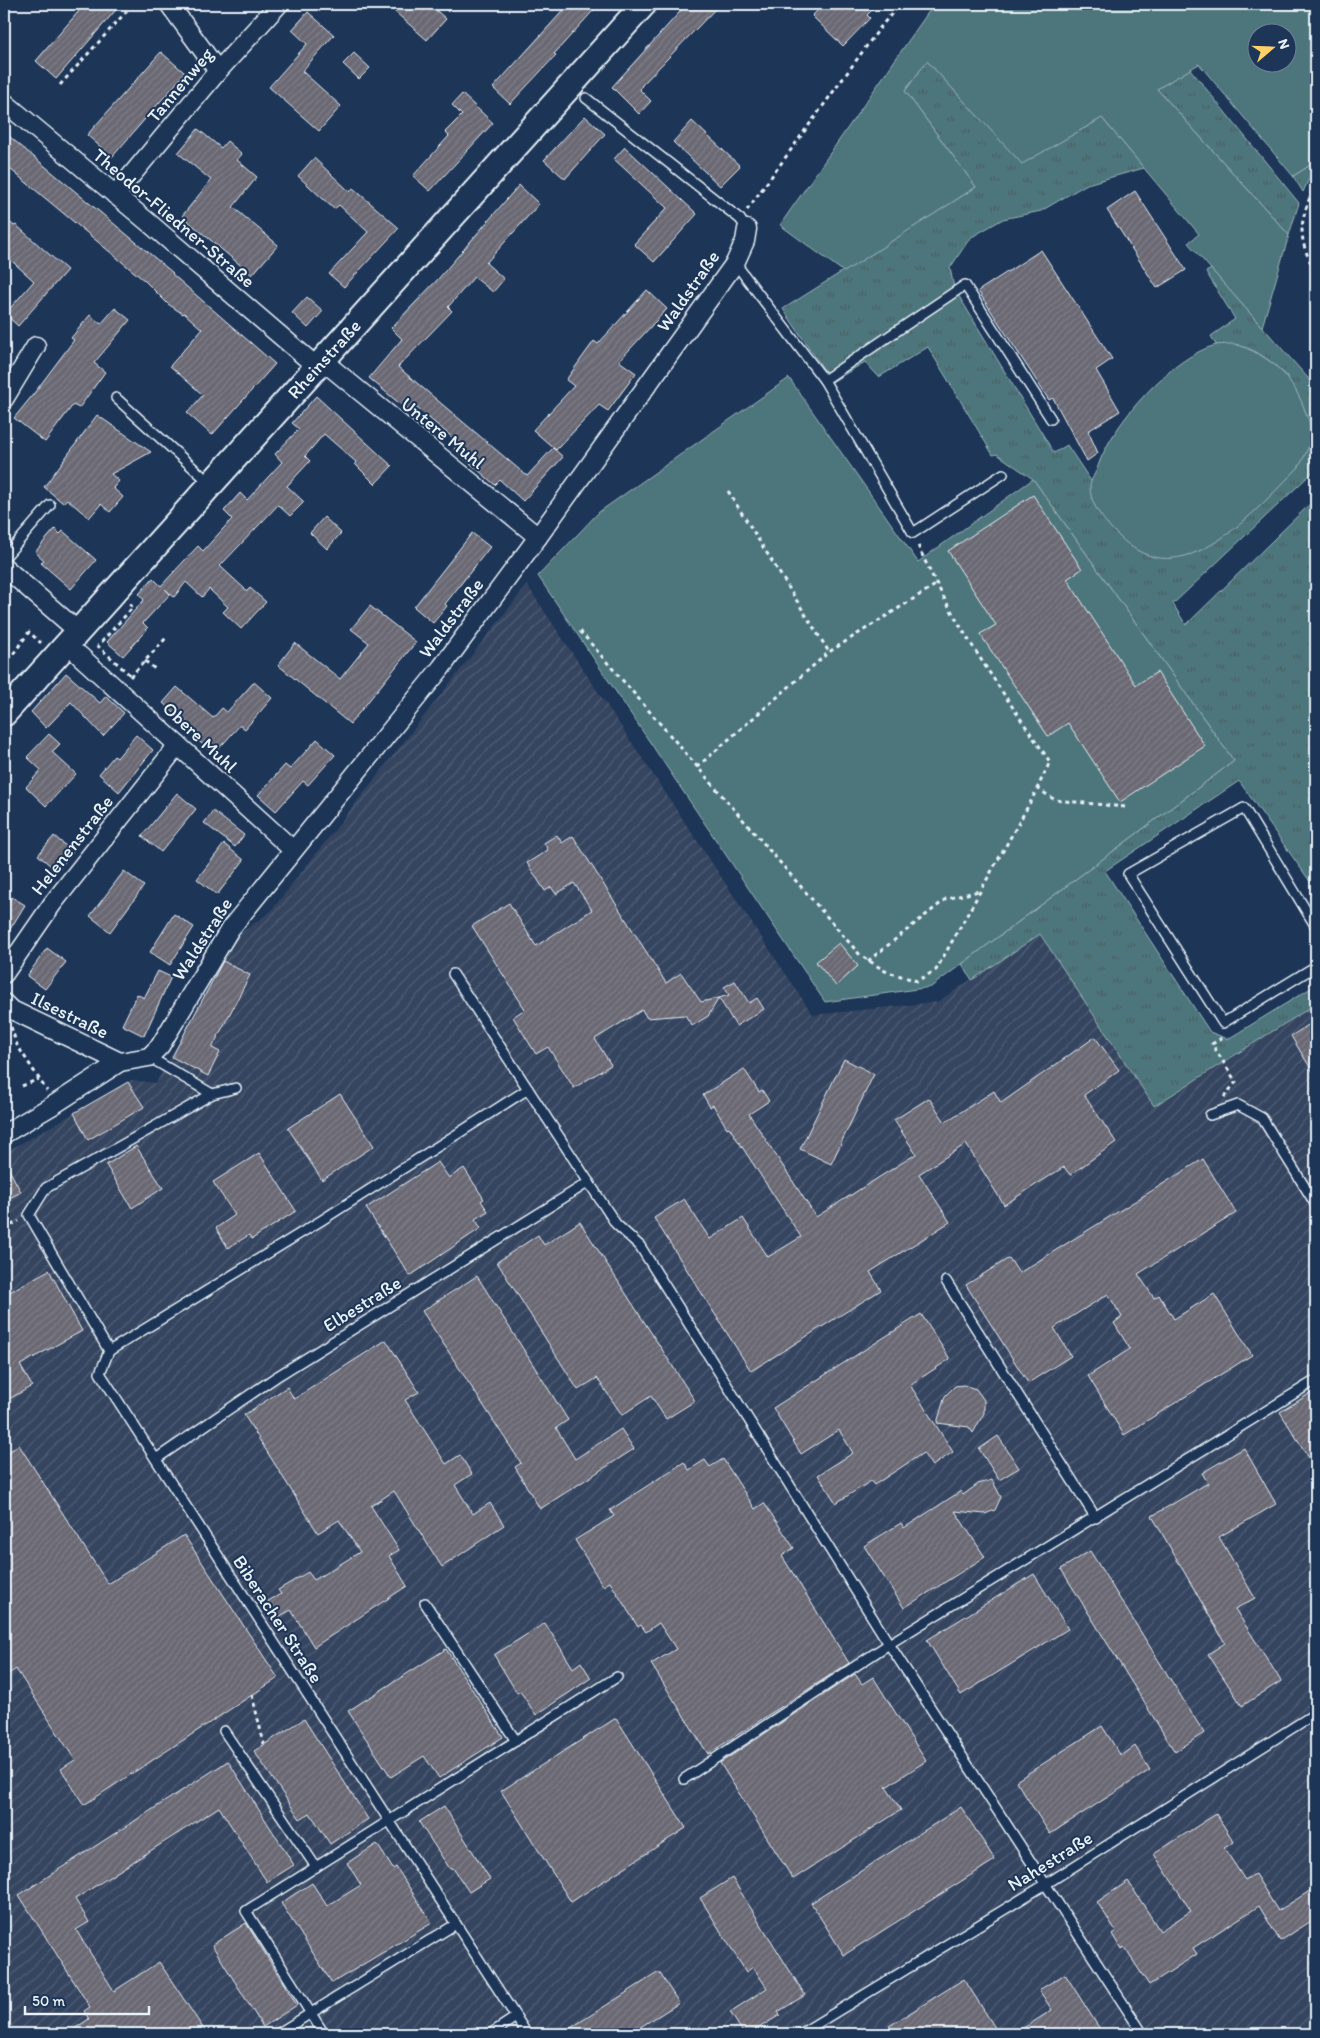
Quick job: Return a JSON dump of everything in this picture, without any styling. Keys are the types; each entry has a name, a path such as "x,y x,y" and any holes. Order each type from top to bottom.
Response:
{"main road":[{"name":"Rheinstraße","path":"4,714 79,643 212,484 644,4"}],"street":[{"path":"169,4 218,71"},
{"name":"Tannenweg","path":"115,195 218,71 279,4"},
{"name":"Theodor-Fliedner-Straße","path":"4,102 320,364"},
{"name":"Waldstraße","path":"149,1057 160,1046 230,929 441,668 538,537 735,263 745,242 744,224"},
{"path":"4,399 36,346"},
{"name":"Untere Muhl","path":"320,364 538,537"},
{"name":"Obere Muhl","path":"4,567 79,643 118,690 293,850"},
{"name":"Helenenstraße","path":"4,974 53,903 178,746"},
{"name":"Ilsestraße","path":"7,1006 120,1062"},
{"path":"4,1134 120,1062 149,1057"}],"lane":[{"path":"586,98 744,224"},
{"path":"735,263 824,380 913,534 1003,474"},
{"path":"824,380 965,285 1051,419"},
{"path":"116,398 212,484"},
{"path":"4,558 50,505"},
{"path":"1316,927 1244,808 1128,874 1223,1024 1316,966"},
{"path":"453,974 616,1224 640,1246 889,1644 1144,2034"},
{"path":"149,1057 212,1094"},
{"path":"236,1088 212,1094 46,1188 30,1215 109,1351 322,1220 528,1089"},
{"path":"1210,1115 1238,1105 1262,1118 1316,1205"},
{"name":"Elbestraße","path":"156,1459 276,1376 589,1182"},
{"path":"946,1281 1096,1518"},
{"name":"Biberacher Straße","path":"109,1351 100,1373 527,2034"},
{"path":"684,1779 889,1644 1096,1518 1316,1380"},
{"path":"425,1603 516,1741"},
{"path":"324,2034 246,1911 617,1677"},
{"name":"Nahestraße","path":"800,2034 1046,1884 1316,1713"},
{"path":"224,1731 316,1867"},
{"path":"277,2034 456,1924"},
{"path":"490,2034 516,2017"}],"path":[{"path":"60,85 133,4"},
{"path":"441,4 449,11"},
{"path":"744,224 882,25 900,4"},
{"path":"1316,183 1303,217 1301,231 1304,249 1316,272"},
{"path":"728,491 829,652"},
{"path":"580,631 860,955 885,971 917,981 936,970 1050,762 997,683 937,584 913,534"},
{"path":"697,767 829,652 937,584"},
{"path":"131,676 98,646 133,608"},
{"path":"4,668 29,632 42,644"},
{"path":"118,690 166,638"},
{"path":"145,661 155,669"},
{"path":"1037,788 1055,800 1125,807"},
{"path":"868,961 946,899 980,891"},
{"path":"7,1006 17,1045 55,1104"},
{"path":"1210,1115 1236,1082 1212,1044 1229,1033 1223,1024"},
{"path":"22,1086 39,1079"},
{"path":"4,1229 30,1215"},
{"path":"252,1695 264,1744"}],"shaded area":[{"path":"527,585 813,1015 937,1002 1040,934 1154,1106 1316,1004 1316,2034 4,2034 4,1153 132,1080 156,1083 237,936 271,911"}],"green space":[{"path":"934,4 1316,4 1316,145 1309,166 1293,176 1199,64 1157,89 1289,235 1262,327 1188,243 1199,234 1102,118 1022,164 927,61 905,91 976,187 844,272 780,225"},
{"path":"927,61 1022,163 1102,118 1144,168 1087,184 1041,211 1003,219 970,238 950,268 954,288 1054,453 1067,445 1091,481 1093,500 1107,523 1259,505 1298,468 1287,376 1263,356 1246,348 1216,345 1211,336 1235,319 1206,272 1211,269 1316,387 1316,469 1173,604 1186,625 1316,498 1316,890 1239,781 1105,871 1210,1032 1228,1039 1316,985 1316,1004 1154,1106 1040,934 972,980 962,964 1234,761 1033,479 997,454 993,455 928,347 879,377 865,362 832,382 783,309 976,187 905,91"},
{"path":"1190,69 1299,203 1289,235 1157,89"},
{"path":"1316,145 1316,164 1303,192 1293,176 1309,166"},
{"path":"1235,344 1270,361 1295,389 1312,430 1307,451 1298,468 1260,506 1215,542 1191,554 1167,558 1142,553 1113,531 1093,501 1090,484 1105,449 1130,412 1163,377 1199,352 1216,345"},
{"path":"789,378 918,562 1033,479 1234,761 931,987 825,1002 538,576 599,512"}],"building":[{"path":"85,4 121,4 56,79 36,61"},
{"path":"386,4 429,4 446,19 427,40"},
{"path":"569,4 599,4 554,54 556,55 510,104 493,88"},
{"path":"687,4 720,4 642,85 640,90 651,101 639,114 612,87"},
{"path":"824,4 878,4 867,15 870,18 843,46 812,16"},
{"path":"308,12 334,35 302,71 341,106 319,131 269,87 307,44 292,30"},
{"path":"161,52 185,73 112,157 87,135"},
{"path":"354,53 370,68 359,79 343,64"},
{"path":"462,94 493,123 430,191 413,176 449,136 445,132 462,115 452,105"},
{"path":"585,116 605,134 565,179 544,160"},
{"path":"692,121 740,166 720,186 673,142"},
{"path":"198,129 221,148 227,141 242,154 237,160 257,177 233,207 278,245 252,275 182,216 211,180 178,153"},
{"path":"4,132 173,273 275,364 212,435 187,413 203,395 170,366 202,329 184,313 168,304 145,281 4,164"},
{"path":"625,147 697,214 654,262 634,244 667,208 614,159"},
{"path":"314,158 350,192 353,188 399,228 344,287 329,274 368,232 339,205 334,209 298,176"},
{"path":"519,185 539,204 486,263 504,279 493,292 474,277 448,307 452,311 398,367 527,476 553,448 563,457 523,501 500,480 495,485 454,449 459,443 417,408 412,414 369,378 402,339 391,328 439,278"},
{"path":"1135,191 1186,270 1157,288 1107,210"},
{"path":"4,217 14,226 16,225 67,270 18,326 5,314 34,281 4,254"},
{"path":"1041,250 1112,359 1096,370 1120,411 1088,431 1098,453 1087,461 1053,398 1049,400 978,291"},
{"path":"647,290 667,309 619,361 636,373 608,411 599,405 556,450 533,430 574,386 566,380 594,341 598,344"},
{"path":"307,297 323,311 308,328 292,313"},
{"path":"115,308 130,320 94,363 105,372 79,408 73,405 45,442 14,418 74,340 71,338 90,315 101,324"},
{"path":"316,396 392,466 375,484 355,464 356,462 324,434 305,456 310,461 287,486 304,502 290,516 278,505 220,566 247,591 250,588 266,602 241,629 223,612 228,607 209,589 202,597 186,582 174,597 165,589 170,594 143,623 148,628 123,656 107,642 144,600 139,594 153,578 161,586 198,546 203,551 232,519 224,511 240,493 247,500 282,462 275,454 299,429 292,423"},
{"path":"97,415 151,452 111,474 119,481 113,488 123,497 110,512 101,504 89,518 67,499 63,503 44,487"},
{"path":"1033,495 1082,569 1067,579 1136,685 1157,672 1205,746 1120,802 1068,723 1048,736 980,634 996,625 948,551"},
{"path":"324,517 341,533 327,549 310,533"},
{"path":"55,529 60,534 63,531 96,560 71,589 41,563 44,560 35,552"},
{"path":"472,533 490,547 445,604 447,606 433,623 414,607"},
{"path":"370,606 416,642 350,724 278,665 295,643 340,679 369,643 351,629"},
{"path":"66,673 100,703 106,696 124,713 103,736 71,702 46,728 31,712"},
{"path":"254,682 272,698 245,729 240,725 214,754 195,738 198,735 163,703 177,687 213,718 222,708 227,712"},
{"path":"49,734 60,744 52,752 76,774 46,806 26,787 41,770 27,757"},
{"path":"136,735 153,750 119,792 99,774 114,756 117,758"},
{"path":"317,739 335,755 308,785 303,781 276,811 258,795 285,765 290,769"},
{"path":"177,793 196,809 161,852 142,836"},
{"path":"213,811 244,835 235,847 204,823"},
{"path":"557,835 562,843 573,836 666,983 681,973 701,1002 719,998 708,1016 692,1026 685,1015 647,1018 642,1010 595,1039 611,1065 574,1088 548,1047 536,1054 513,1017 525,1009 472,926 509,903 536,946 592,910 574,883 556,894 551,887 545,891 527,863 548,850 544,843"},
{"path":"54,836 73,852 57,871 38,855"},
{"path":"224,844 244,860 217,895 197,879"},
{"path":"124,871 144,886 110,932 90,916"},
{"path":"12,897 25,905 4,939 4,910"},
{"path":"174,914 194,927 170,965 150,952"},
{"path":"839,943 858,966 836,986 816,962"},
{"path":"47,948 66,962 45,989 27,976"},
{"path":"223,961 250,975 212,1048 220,1052 208,1076 172,1057"},
{"path":"158,971 171,977 144,1036 122,1025 137,994 144,998"},
{"path":"735,981 749,1003 757,998 764,1009 736,1026 719,998 729,995 724,987"},
{"path":"1316,1020 1316,1077 1291,1036"},
{"path":"1095,1037 1119,1070 1084,1095 1116,1142 1070,1175 1064,1167 1004,1205 966,1144 919,1174 950,1222 870,1272 881,1290 751,1371 654,1218 684,1199 710,1239 743,1218 768,1257 801,1237 729,1127 727,1128 713,1105 710,1107 703,1095 744,1069 759,1092 762,1090 769,1101 749,1114 816,1217 916,1154 894,1120 929,1098 945,1122 994,1091 1001,1103"},
{"path":"844,1059 874,1074 831,1164 800,1149"},
{"path":"128,1082 144,1107 88,1140 74,1113"},
{"path":"340,1094 374,1146 322,1180 288,1128"},
{"path":"136,1146 163,1188 132,1208 106,1165"},
{"path":"259,1153 296,1211 252,1239 249,1235 228,1248 216,1228 235,1215 213,1182"},
{"path":"1203,1159 1236,1213 1138,1274 1154,1298 1159,1295 1174,1319 1214,1294 1252,1355 1124,1435 1088,1376 1130,1349 1114,1323 1122,1317 1108,1294 1054,1328 1071,1356 1028,1383 966,1285 1009,1258 1019,1273"},
{"path":"4,1160 21,1192 4,1201"},
{"path":"438,1162 449,1178 464,1168 484,1199 481,1201 488,1211 475,1219 481,1228 410,1276 366,1208"},
{"path":"580,1222 695,1401 666,1419 651,1396 622,1415 597,1378 578,1390 497,1262 538,1235 544,1245"},
{"path":"49,1270 82,1331 20,1365 32,1386 4,1402 4,1295"},
{"path":"477,1276 568,1420 556,1428 575,1459 621,1429 634,1449 540,1509 515,1467 521,1463 422,1311"},
{"path":"921,1314 950,1359 910,1385 953,1452 932,1466 923,1453 874,1485 871,1481 836,1503 818,1475 853,1453 839,1430 801,1454 773,1408"},
{"path":"386,1340 419,1392 405,1400 446,1464 460,1455 472,1474 455,1485 473,1514 490,1503 504,1525 442,1567 394,1491 371,1506 399,1550 389,1556 407,1586 314,1647 291,1610 275,1619 268,1601 281,1594 278,1590 308,1572 314,1580 360,1552 339,1520 318,1533 244,1415 287,1387 294,1399"},
{"path":"963,1385 976,1389 984,1400 984,1413 973,1433 969,1427 937,1423 945,1396 955,1386"},
{"path":"1316,1390 1316,1469 1280,1412"},
{"path":"998,1436 1019,1468 999,1480 979,1449"},
{"path":"19,1445 108,1584 184,1535 278,1678 84,1805 61,1769 75,1760 16,1669 4,1677 4,1455"},
{"path":"1244,1448 1276,1504 1219,1537 1255,1598 1235,1609 1281,1681 1242,1706 1208,1654 1225,1643 1152,1516 1208,1483 1202,1473"},
{"path":"723,1459 755,1509 764,1503 794,1548 782,1556 849,1663 708,1754 651,1664 676,1649 659,1623 646,1632 641,1625 638,1627 610,1582 603,1586 575,1540 614,1516 610,1510 684,1462 689,1470 705,1460 710,1467"},
{"path":"992,1480 1001,1497 995,1510 985,1514 955,1511 985,1557 904,1608 864,1546 901,1523 904,1528 961,1491 963,1495 978,1484"},
{"path":"1090,1551 1204,1733 1175,1752 1061,1569"},
{"path":"1034,1574 1068,1629 961,1695 927,1640"},
{"path":"545,1623 573,1668 581,1662 591,1678 536,1715 520,1691 517,1693 494,1655"},
{"path":"446,1649 503,1737 439,1778 424,1756 391,1777 348,1711"},
{"path":"855,1674 862,1684 873,1677 926,1761 886,1787 901,1810 793,1879 720,1763"},
{"path":"616,1718 686,1828 571,1902 501,1791"},
{"path":"304,1719 368,1819 330,1844 310,1813 300,1819 254,1751"},
{"path":"1102,1726 1121,1756 1135,1746 1150,1770 1050,1834 1016,1781"},
{"path":"228,1761 294,1865 267,1882 219,1807 75,1899 89,1922 76,1930 114,1991 159,1962 207,2034 66,2034 89,2019 84,2011 90,2007 19,1895"},
{"path":"444,1806 490,1879 469,1892 453,1868 450,1869 419,1822"},
{"path":"961,1807 995,1860 844,1955 811,1903"},
{"path":"1216,1814 1234,1842 1224,1848 1245,1880 1255,1874 1278,1911 1316,1887 1316,1918 1280,1941 1259,1906 1193,1948 1197,1954 1149,1985 1124,1947 1121,1949 1112,1934 1116,1931 1097,1902 1128,1881 1160,1931 1191,1911 1154,1854"},
{"path":"377,1844 393,1869 396,1867 432,1923 332,1983 281,1903 312,1883 327,1906 361,1885 347,1863"},
{"path":"732,1878 805,1995 778,2012 780,2015 749,2034 744,2034 730,2012 767,1988 753,1967 746,1972 700,1898"},
{"path":"246,1923 297,2005 263,2027 212,1945"},
{"path":"659,1972 679,2003 629,2034 561,2034"},
{"path":"1065,1974 1103,2034 1014,2034 1052,2010 1039,1990"},
{"path":"964,1979 999,2034 894,2034 889,2026"}]}
